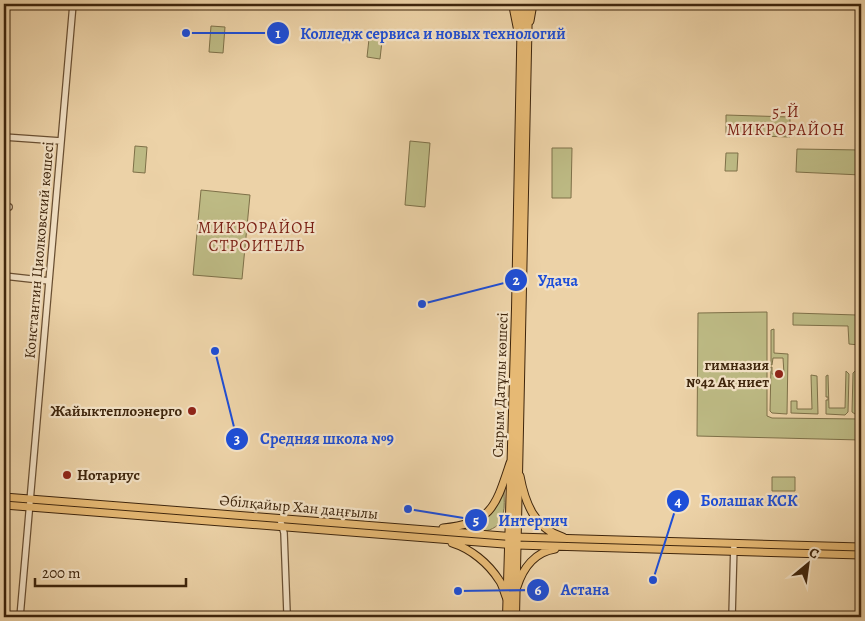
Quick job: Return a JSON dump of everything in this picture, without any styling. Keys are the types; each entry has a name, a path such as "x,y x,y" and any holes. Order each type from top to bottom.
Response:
{"highway":[{"path":"513,4 524,46"},
{"name":"Сырым Датұлы көшесі","path":"522,4 524,46"},
{"name":"Сырым Датұлы көшесі","path":"507,617 512,541 516,309 524,46 528,4"},
{"name":"Сырым Датұлы көшесі","path":"512,541 515,617"}],"main road":[{"path":"524,46 533,4"},
{"path":"420,530 470,524 486,514 495,504 514,459"},
{"path":"514,459 527,504 533,514 544,528 573,543"},
{"name":"Әбілқайыр Хан даңғылы","path":"4,497 30,503 442,540 734,547 861,547"},
{"name":"Әбілқайыр Хан даңғылы","path":"4,505 30,503 280,519 420,530 512,541"},
{"path":"442,540 464,547 487,565 500,581 507,600"},
{"path":"515,591 522,574 538,554 573,543"},
{"name":"Әбілқайыр Хан даңғылы","path":"734,547 861,555"}],"street":[{"name":"Константин Циолковский көшесі","path":"20,617 73,4"},
{"path":"4,137 61,141"},
{"path":"4,276 49,282"},
{"path":"280,519 287,613 289,617"},
{"path":"732,617 734,547"}],"shaded area":[{"path":"211,26 225,27 223,53 209,52"},
{"path":"370,30 383,32 380,59 367,57"},
{"path":"726,115 790,117 790,137 726,135"},
{"path":"410,141 430,143 425,207 405,205"},
{"path":"135,146 147,147 145,173 133,172"},
{"path":"552,148 572,148 571,198 552,198"},
{"path":"797,149 861,150 861,175 796,172"},
{"path":"726,153 738,153 737,171 725,171"},
{"path":"201,190 250,195 242,279 193,275"},
{"path":"767,312 767,416 772,418 861,419 861,440 697,436 698,313"},
{"path":"793,313 857,315 859,345 849,344 848,326 793,325"},
{"path":"774,329 774,353 788,354 787,414 772,413 770,411 771,367 772,374 784,374 783,358 773,358 771,365 771,330"},
{"path":"846,371 849,374 848,412 845,415 826,414 826,400 828,400 828,397 826,397 826,376 828,375 829,408 845,408"},
{"path":"861,371 861,415 852,412 853,373"},
{"path":"811,375 817,376 818,414 791,413 791,401 797,401 797,409 812,409"},
{"path":"772,477 795,477 795,491 772,491"},
{"path":"504,490 503,514 500,522 495,527 475,532 452,530 489,512"}],"place":[{"name":"Колледж сервиса и новых технологий","path":"186,33"},
{"name":"Удача","path":"422,304"},
{"name":"Средняя школа №9","path":"215,351"},
{"name":"гимназия №42 Ақ ниет","path":"779,374"},
{"name":"Жайыктеплоэнерго","path":"192,411"},
{"name":"Нотариус","path":"67,475"},
{"name":"Интертич","path":"408,509"},
{"name":"Болашак КСК","path":"653,580"},
{"name":"Астана","path":"458,591"}],"district":[{"name":"5-Й МИКРОРАЙОН","path":"786,121"},
{"name":"МИКРОРАЙОН СТРОИТЕЛЬ","path":"257,237"}]}
